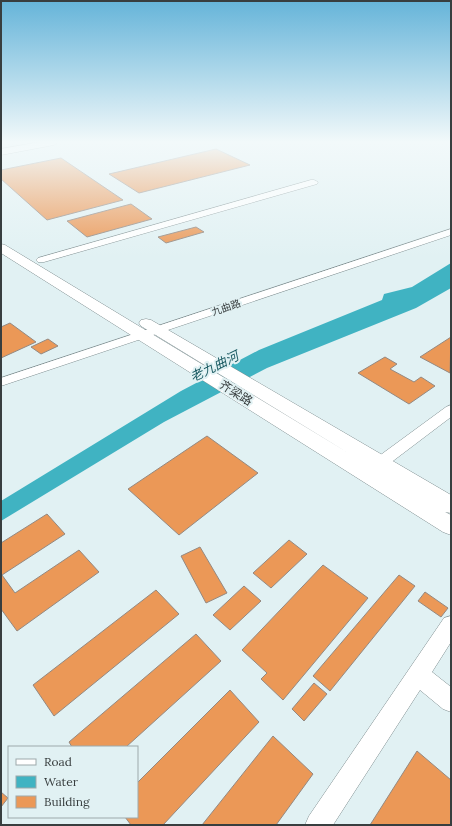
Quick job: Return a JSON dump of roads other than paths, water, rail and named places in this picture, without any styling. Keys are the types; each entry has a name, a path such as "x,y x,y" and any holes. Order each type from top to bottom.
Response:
{"main road":[{"name":"齐梁路","path":"1,236 158,330 211,370"},
{"name":"齐梁路","path":"1,248 143,335 211,370 241,388 451,526"},
{"name":"齐梁路","path":"241,388 380,463 451,505"}],"street":[{"path":"41,260 314,182"},
{"name":"九曲路","path":"1,382 451,232"},
{"path":"380,463 451,410"},
{"path":"318,825 451,625"},
{"path":"418,675 451,701"}],"water":[{"path":"451,263 451,288 416,308 267,368 164,422 1,521 1,501 181,391 259,350 382,300 384,294 412,287"}],"water label":[{"name":"老九曲河","path":"214,366"}]}
